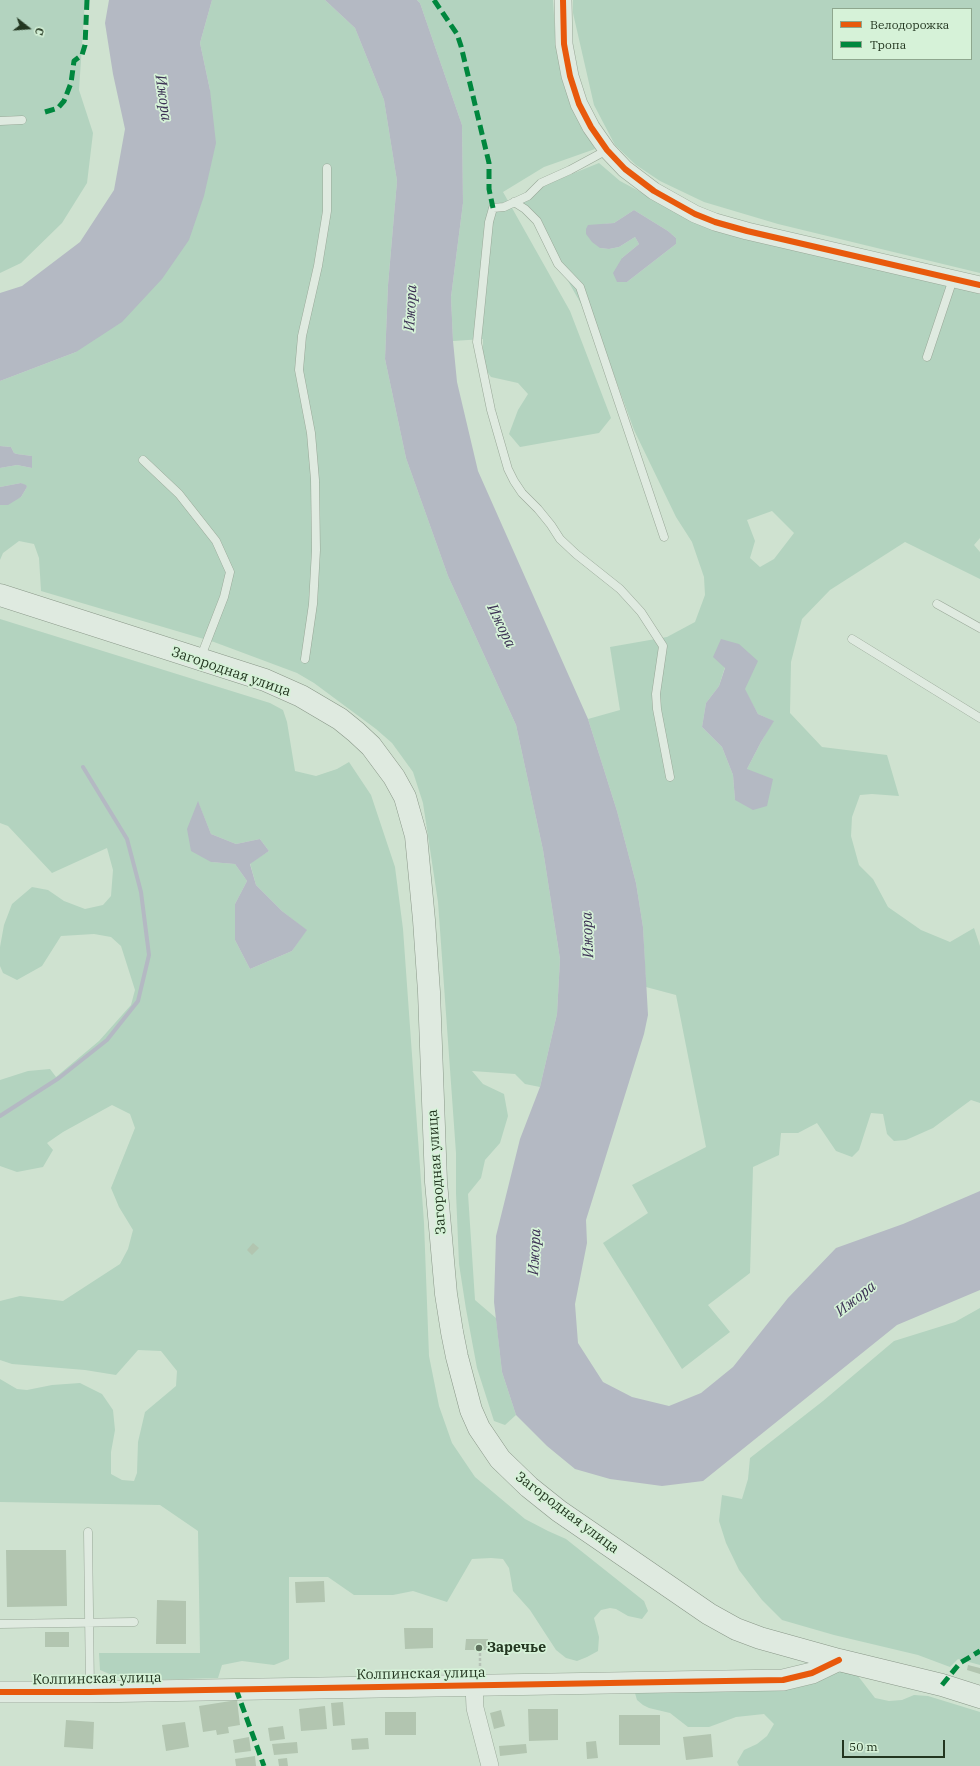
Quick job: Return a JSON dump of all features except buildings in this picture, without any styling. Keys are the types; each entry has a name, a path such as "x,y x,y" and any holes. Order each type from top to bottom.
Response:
{"main road":[{"name":"Загородная улица","path":"0,595 265,680 301,696 340,719 371,746 394,777 405,797 416,836 424,920 436,1182 446,1294 457,1358 471,1410 479,1428 500,1459 529,1487 559,1511 709,1614 736,1629 760,1638 839,1660 942,1685 980,1697"}],"street":[{"path":"563,0 564,44 570,76 579,104 591,127 607,150 625,169 654,191 695,214 715,222 747,231 980,285"},
{"name":"Колпинская улица","path":"0,1692 90,1692 783,1680 812,1673 839,1660"},
{"path":"474,1685 475,1708 490,1766"}],"lane":[{"path":"0,121 22,120"},
{"path":"607,150 542,183 528,196 504,207 493,208 489,222 477,342 491,410 508,469 522,493 538,509 560,539 576,554 620,589 641,612 663,646 656,694 657,709 670,777"},
{"path":"305,659 313,604 316,550 315,480 311,433 299,370 302,336 318,266 327,211 327,168"},
{"path":"514,202 525,209 537,221 558,264 580,287 664,537"},
{"path":"927,357 953,279"},
{"path":"143,460 179,494 216,541 230,572 224,596 199,660"},
{"path":"937,604 980,628"},
{"path":"852,640 980,718"},
{"path":"88,1532 90,1692"},
{"path":"0,1624 134,1622"}],"green space":[{"path":"0,0 85,0 79,90 93,133 87,183 62,223 21,263 0,273"},
{"path":"212,0 325,0 355,28 384,100 397,181 388,285 385,359 406,458 448,576 516,725 543,850 560,959 557,1014 540,1087 525,1084 515,1074 472,1071 483,1084 504,1094 508,1116 500,1143 485,1160 481,1178 468,1194 475,1300 496,1318 502,1372 516,1415 505,1425 494,1421 477,1368 459,1264 456,1153 438,902 423,803 413,772 392,743 376,729 314,683 297,673 214,642 41,591 39,558 34,544 19,541 3,553 0,560 0,505 21,497 27,487 21,483 0,487 0,468 17,465 32,468 32,456 17,454 14,453 11,447 0,446 0,381 76,352 210,90 200,43"},
{"path":"417,0 553,0 556,47 564,86 595,149 544,167 503,192 570,311 611,418 599,433 520,447 509,434 518,410 528,394 518,383 491,377 483,366 483,339 453,341 451,297 463,203 462,125 420,3"},
{"path":"573,0 980,0 980,273 778,224 704,202 660,181 636,165 615,145 594,105 573,13"},
{"path":"599,163 620,181 650,197 980,292 980,538 974,545 980,552 980,579 905,542 830,590 802,619 791,662 790,713 822,747 887,755 899,796 872,794 860,795 852,817 851,836 859,865 873,879 888,907 921,930 950,942 974,928 980,946 980,1103 971,1100 933,1128 906,1140 894,1141 887,1134 883,1114 871,1113 859,1150 852,1157 836,1151 817,1123 798,1133 781,1133 779,1155 753,1167 750,1273 708,1305 730,1332 682,1369 603,1243 648,1213 632,1185 706,1147 676,995 646,987 643,927 636,883 617,811 588,719 620,710 610,647 667,637 695,622 705,595 704,577 692,542 676,517 634,430 601,339 522,200 547,184","holes":["634,210 668,231 676,238 676,244 627,282 622,258 639,244 635,237 619,247 609,249 600,248 603,224 614,223","772,511 794,533 774,559 760,567 750,558 755,541 747,520","725,667 744,689 758,714 773,721 747,769 735,800 733,775 722,747 702,727 706,703 719,686"]},
{"path":"0,619 270,703 283,710 287,722 295,771 316,776 337,769 349,762 371,795 395,867 403,929 424,1223 429,1356 439,1406 452,1443 475,1477 525,1519 566,1539 644,1601 648,1611 642,1619 628,1616 616,1609 610,1608 601,1610 594,1618 599,1637 598,1651 577,1661 566,1658 556,1650 530,1610 513,1591 509,1568 503,1559 472,1559 447,1602 413,1591 393,1595 354,1595 328,1577 289,1577 289,1659 274,1665 242,1661 222,1665 218,1678 124,1680 100,1670 99,1653 200,1653 198,1531 160,1505 0,1502 0,1379 17,1389 27,1390 52,1385 80,1383 102,1394 113,1410 115,1430 111,1452 111,1474 122,1480 134,1481 137,1473 138,1442 145,1412 176,1386 177,1371 161,1351 138,1350 116,1375 85,1370 12,1364 0,1360 0,1301 20,1296 63,1301 120,1264 128,1249 133,1230 119,1207 111,1188 135,1128 130,1114 112,1105 63,1132 47,1143 53,1150 43,1167 17,1172 0,1166 0,1080 28,1071 50,1069 56,1077 99,1041 131,1005 135,990 121,946 111,937 94,934 61,936 42,966 17,980 3,973 0,966 0,947 4,925 12,904 32,887 48,890 64,901 85,909 103,905 111,896 113,870 107,848 52,873 8,826 0,823","holes":["198,802 211,834 236,844 260,839 269,851 250,863 256,885 282,911 306,930 292,951 250,969 235,940 235,904 247,881 235,864 211,862"]},
{"path":"980,1308 980,1665 958,1659 950,1667 918,1655 834,1635 782,1620 762,1600 739,1570 726,1543 719,1521 722,1495 742,1499 748,1479 750,1458 823,1401 894,1341 955,1322"},
{"path":"845,1669 858,1676 875,1698 889,1701 902,1700 914,1695 928,1696 980,1712 980,1766 739,1766 737,1762 744,1750 757,1744 767,1736 774,1724 764,1714 736,1717 709,1727 688,1727 670,1713 643,1705 637,1700 635,1693 638,1688"}],"water":[{"name":"Ижора","path":"109,0 212,0 200,43 210,90 216,143 204,196 189,240 162,279 122,322 76,352 0,381 0,293 22,286 80,242 114,190 125,129 113,74 105,23"},
{"name":"Ижора","path":"325,0 417,0 420,3 462,125 463,203 451,297 453,341 457,382 478,471 588,719 617,811 636,883 643,927 648,1015 644,1034 586,1220 587,1243 575,1304 578,1343 603,1382 632,1397 669,1406 701,1393 733,1367 788,1298 836,1248 903,1224 980,1191 980,1290 897,1325 703,1481 662,1486 610,1479 575,1469 547,1446 516,1415 502,1372 494,1302 496,1236 520,1139 540,1087 557,1014 560,959 543,850 516,725 448,576 406,458 385,359 388,285 397,181 384,100 355,28"},
{"path":"634,210 668,231 676,238 676,244 627,282 617,282 613,273 622,258 639,244 635,237 619,247 609,249 600,248 592,242 586,234 586,229 588,225 614,223"},
{"path":"0,446 11,447 14,453 17,454 32,456 32,468 17,465 0,468"},
{"path":"21,483 27,487 21,497 8,505 0,505 0,487"},
{"path":"721,639 739,644 758,661 745,689 758,714 774,721 747,769 773,779 767,806 753,810 735,800 733,775 722,747 702,727 706,703 719,686 725,668 713,657"},
{"path":"198,801 211,834 236,844 260,839 269,851 250,864 256,885 282,911 307,930 292,951 250,969 235,940 235,904 247,881 235,864 211,862 191,851 187,829"}],"waterway":[{"path":"0,1116 59,1078 107,1040 138,1001 149,955 141,892 127,839 83,767"}],"marked path":[{"path":"45,112 58,108 64,101 71,83 74,61 82,55 85,45 87,0"},
{"path":"434,0 457,34 461,46 489,163 489,189 493,208"},
{"path":"942,1685 960,1663 980,1651"},
{"path":"236,1689 264,1766"}],"cycle path":[{"path":"563,0 564,44 570,76 579,104 591,127 607,150 625,169 654,191 695,214 715,222 747,231 980,285"},
{"path":"0,1692 90,1692 783,1680 812,1673 839,1660"}],"place":[{"name":"Заречье","path":"479,1648"}]}
